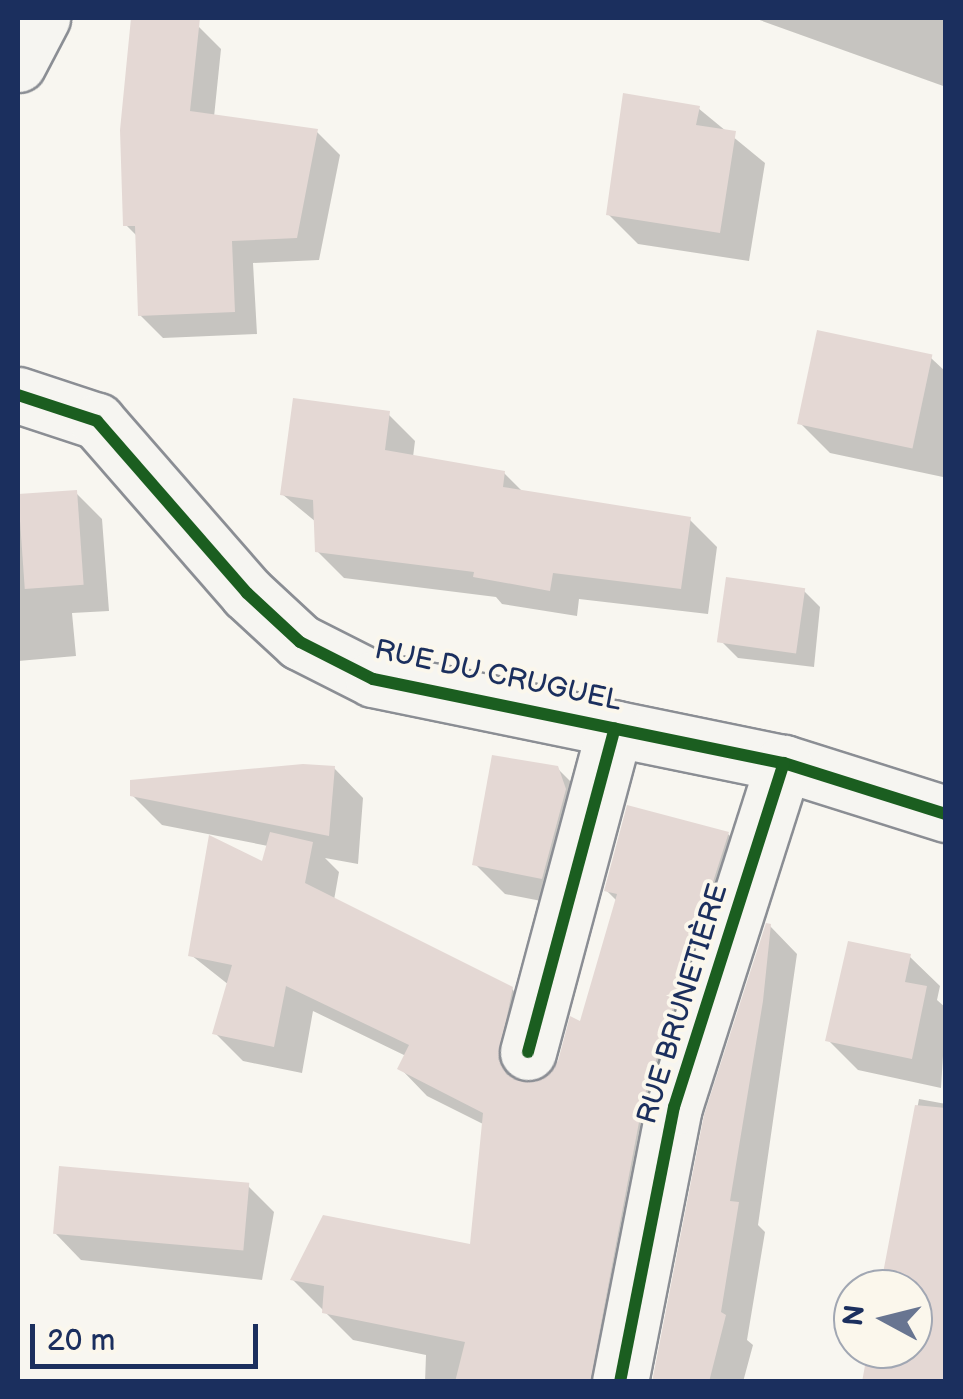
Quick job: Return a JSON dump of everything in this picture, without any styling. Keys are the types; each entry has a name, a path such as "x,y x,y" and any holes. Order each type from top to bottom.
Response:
{"street":[{"path":"18,64 42,18"},
{"name":"RUE DU CRUGUEL","path":"18,394 97,420 247,593 300,642 374,678 784,763 946,814"},
{"path":"528,1052 616,728"},
{"name":"RUE BRUNETIÈRE","path":"620,1382 674,1107 784,763"}],"building":[{"path":"131,18 200,18 190,111 318,129 297,238 232,241 235,312 138,316 135,226 123,226 120,130"},
{"path":"623,93 700,106 696,125 736,131 720,233 606,215"},
{"path":"817,330 932,355 912,448 797,424"},
{"path":"293,398 390,411 385,450 505,471 503,487 691,517 681,589 553,573 550,591 473,577 474,572 315,552 313,500 280,495"},
{"path":"77,490 84,585 25,589 18,494"},
{"path":"726,577 805,588 796,653 717,642"},
{"path":"492,755 558,766 566,789 542,879 472,865"},
{"path":"303,764 335,766 329,836 130,796 130,780"},
{"path":"627,805 729,832 643,1101 590,1382 455,1382 465,1342 322,1313 324,1286 290,1280 323,1215 470,1244 483,1113 397,1069 409,1045 286,986 274,1047 212,1034 232,965 188,956 209,835 262,861 270,832 313,842 305,883 513,987 498,1059 507,1075 535,1082 558,1061 570,1016 580,1021 617,894 604,891"},
{"path":"766,923 771,924 763,1001 730,1201 739,1202 721,1312 726,1315 709,1382 652,1382 704,1115"},
{"path":"848,941 911,954 905,982 927,986 912,1059 825,1041"},
{"path":"915,1105 946,1108 946,1382 862,1382 864,1369 933,1369 933,1269 884,1269"},
{"path":"59,1166 249,1183 243,1250 53,1234"}],"cycle path":[{"path":"18,395 97,421 247,593 300,642 373,679 784,763 946,814"},
{"path":"528,1052 615,728"},
{"path":"620,1382 674,1107 784,763"}]}
